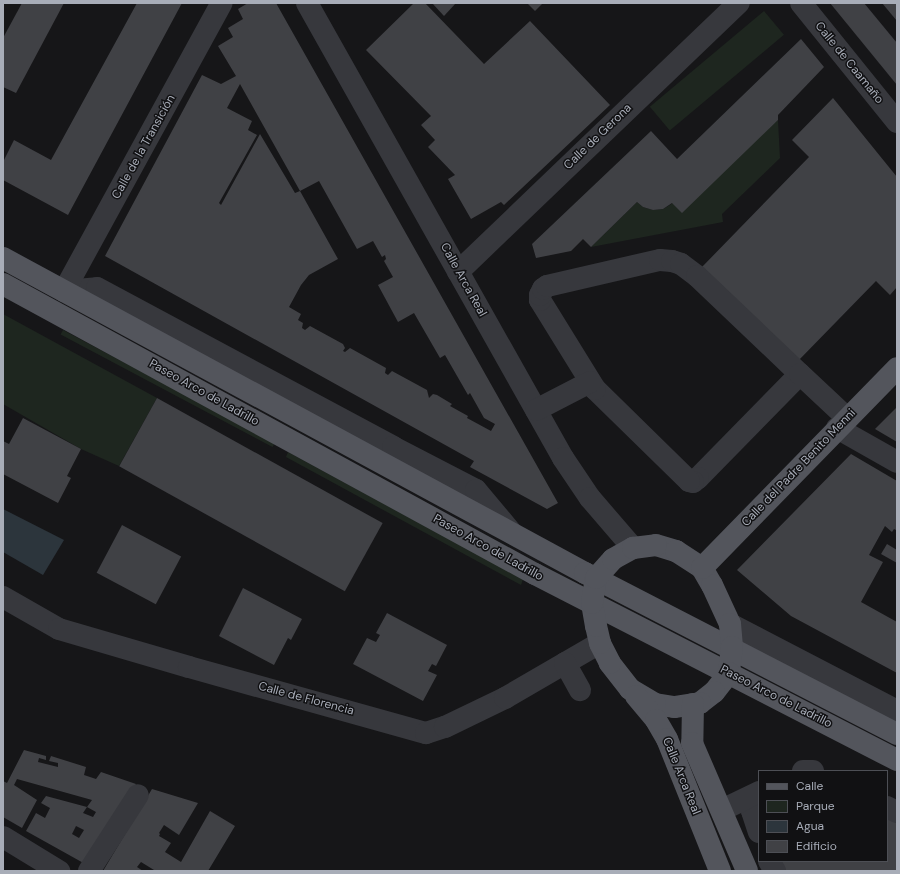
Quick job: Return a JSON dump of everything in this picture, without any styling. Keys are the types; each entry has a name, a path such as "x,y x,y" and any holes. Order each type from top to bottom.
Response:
{"main road":[{"name":"Paseo Arco de Ladrillo","path":"3,258 664,615 732,647 897,734"},
{"name":"Paseo Arco de Ladrillo","path":"3,284 592,603 729,672 897,760"},
{"name":"Calle del Padre Benito Menni","path":"702,568 897,368"},
{"path":"592,603 596,578 613,559 633,548 656,545 676,551 702,568 712,585 730,624 732,647 729,672 714,692 700,703 674,707 655,704 630,689"},
{"name":"Calle Arca Real","path":"592,603 600,643 610,663 656,720 668,739 720,871"},
{"name":"Calle Arca Real","path":"693,704 692,743 747,871"}],"street":[{"name":"Calle de la Transición","path":"64,291 222,3"},
{"name":"Calle Arca Real","path":"307,3 563,458 590,498 633,548"},
{"name":"Calle de Gerona","path":"458,272 739,3"},
{"name":"Calle de Caamaño","path":"801,3 897,122"},
{"path":"800,374 693,482 685,479 595,389 540,300 540,295 542,289 548,286 660,260 672,261 690,270 800,374 842,423 897,462"},
{"path":"64,291 84,327"},
{"path":"536,410 590,382"},
{"name":"Calle de Florencia","path":"3,597 59,629 426,733 445,727 505,698 600,643"},
{"path":"730,624 897,711"},
{"path":"565,663 580,690"},
{"path":"722,810 758,792"},
{"path":"89,871 138,795"},
{"path":"758,802 752,811 758,829"},
{"path":"888,808 897,812"},
{"path":"3,838 59,871"},
{"path":"770,862 775,871"}],"green space":[{"path":"764,11 784,35 670,131 650,107"},
{"path":"778,120 780,158 722,214 723,222 591,247 637,202 643,207 653,210 663,209 670,205"},
{"path":"3,314 157,398 119,466 81,449 3,404"},
{"path":"63,330 275,443 273,447 61,334"},
{"path":"288,452 523,579 521,585 286,457"}],"water":[{"path":"3,509 64,540 43,575 3,552"}],"building":[{"path":"22,3 64,3 16,93 3,87 3,38"},
{"path":"137,3 182,3 68,215 3,180 3,162 14,140 51,160"},
{"path":"248,3 276,3 558,503 547,509 470,467 474,461 105,256 202,75 221,84 236,76 218,46 233,37 228,28 243,19 238,9","holes":["240,84 300,191 295,193 260,134 221,205 219,203 257,135 248,130 252,121 227,108","319,181 357,249 373,241 382,257 385,255 386,259 384,261 393,277 378,285 398,322 414,313 440,358 445,355 468,395 470,393 484,418 495,424 491,431 467,418 468,416 450,406 452,404 437,395 433,394 429,398 427,390 392,371 388,375 385,373 386,368 350,348 345,352 343,351 345,348 343,344 310,326 305,330 302,328 303,323 298,320 301,314 289,307 301,285 309,275 338,259 300,191"]},
{"path":"414,3 425,3 484,64 530,21 610,105 504,205 501,202 471,219 448,179 455,175 428,147 435,140 421,125 431,116 366,50"},
{"path":"432,3 456,3 444,16"},
{"path":"527,3 543,3 535,11"},
{"path":"830,3 864,3 897,43 897,85"},
{"path":"882,3 897,3 897,21"},
{"path":"801,39 824,67 778,115 778,120 682,213 672,203 663,209 653,210 643,207 637,202 591,247 583,239 571,251 536,258 532,244 651,131 677,159"},
{"path":"833,98 897,177 897,287 890,295 876,281 798,361 702,267 809,157 792,140"},
{"path":"157,398 383,523 345,591 119,466"},
{"path":"897,407 897,442 875,429"},
{"path":"23,418 81,449 67,476 71,478 58,503 3,474 3,441 9,444"},
{"path":"851,454 897,481 897,529 894,529 892,532 885,526 869,555 883,562 861,602 897,622 897,673 791,616 737,570"},
{"path":"122,525 181,556 156,604 97,573"},
{"path":"887,544 897,550 897,563 881,554"},
{"path":"243,588 302,619 291,640 288,638 274,665 219,636"},
{"path":"387,613 447,645 436,666 432,664 428,671 437,675 423,701 353,664 367,638 376,642 380,635 376,633"},
{"path":"24,750 46,756 46,760 39,758 38,762 58,767 58,763 49,761 51,756 86,767 84,775 96,779 101,772 136,784 87,865 26,831 36,813 45,818 50,808 41,803 46,796 87,807 92,800 17,779 14,785 37,800 22,828 3,817 3,781 7,783","holes":["87,807 96,812 93,817 83,813","76,826 84,830 79,838 72,834"]},
{"path":"152,789 198,803 179,835 164,825 159,833 159,836 171,843 165,852 181,862 210,811 235,826 208,871 153,871 154,870 141,862 137,867 143,871 103,871"},
{"path":"888,818 897,823 897,871 780,871 776,862 888,862"}]}
